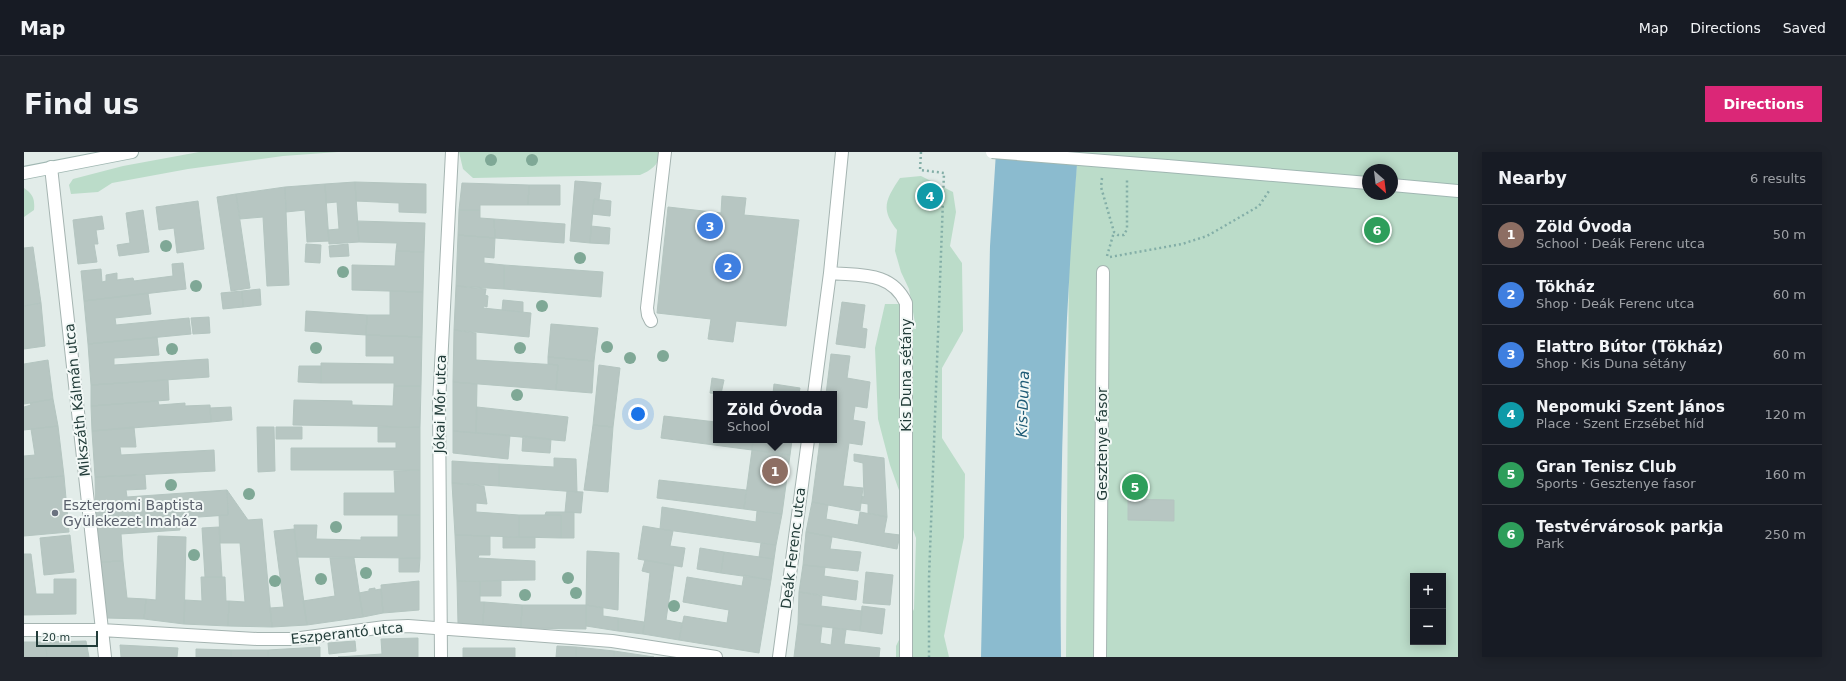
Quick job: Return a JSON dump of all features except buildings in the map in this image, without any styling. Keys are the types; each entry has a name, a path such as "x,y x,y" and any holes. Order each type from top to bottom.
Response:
{"street":[{"path":"24,173 132,152"},
{"name":"Jókai Mór utca","path":"441,657 439,404 452,152"},
{"path":"651,321 648,315 648,308 665,152"},
{"path":"814,391 830,273 842,152"},
{"path":"992,152 1362,183"},
{"name":"Mikszáth Kálmán utca","path":"51,167 59,225 105,657"},
{"path":"1398,185 1458,190"},
{"name":"Gesztenye fasor","path":"1100,657 1103,272"},
{"name":"Kis Duna sétány","path":"830,273 879,278 897,288 906,303 906,657"},
{"name":"Deák Ferenc utca","path":"779,657 808,443"},
{"name":"Eszperantó utca","path":"24,630 101,630 257,639 286,639 324,636 385,626 441,628 612,641 716,657"}],"path":[{"path":"921,152 920,170 944,173 929,578 929,657"},
{"path":"1114,232 1118,235 1124,235 1127,229 1126,163"},
{"path":"1101,187 1114,232 1107,258 1182,244 1206,236 1260,206 1278,176"}],"green space":[{"path":"199,152 338,152 283,156 188,169 112,183 98,192 71,194 69,185 73,179 123,166"},
{"path":"459,152 659,152 659,157 654,166 640,175 473,178 463,169"},
{"path":"1078,152 1458,152 1458,657 1066,657 1069,252"},
{"path":"921,176 953,192 956,212 950,246 962,263 963,331 942,368 942,438 965,474 964,537 944,636 949,657 896,657 896,646 914,609 916,538 890,465 878,419 875,348 885,304 899,304 901,327 916,329 909,289 901,272 895,251 897,230 888,216 888,198 900,178"},
{"path":"24,188 30,192 34,200 34,210 24,217"}],"water":[{"name":"Kis-Duna","path":"996,152 1078,152 1066,341 1062,467 1061,657 981,657 990,246"}],"place":[{"name":"Nepomuki Szent János","path":"930,196"},
{"name":"Elattro Bútor (Tökház)","path":"710,226"},
{"name":"Testvérvárosok parkja","path":"1377,230"},
{"name":"Tökház","path":"728,267"},
{"name":"Zöld Óvoda","path":"775,471"},
{"name":"Gran Tenisz Club","path":"1135,487"},
{"name":"Esztergomi Baptista Gyülekezet Imaház","path":"55,513"}]}
